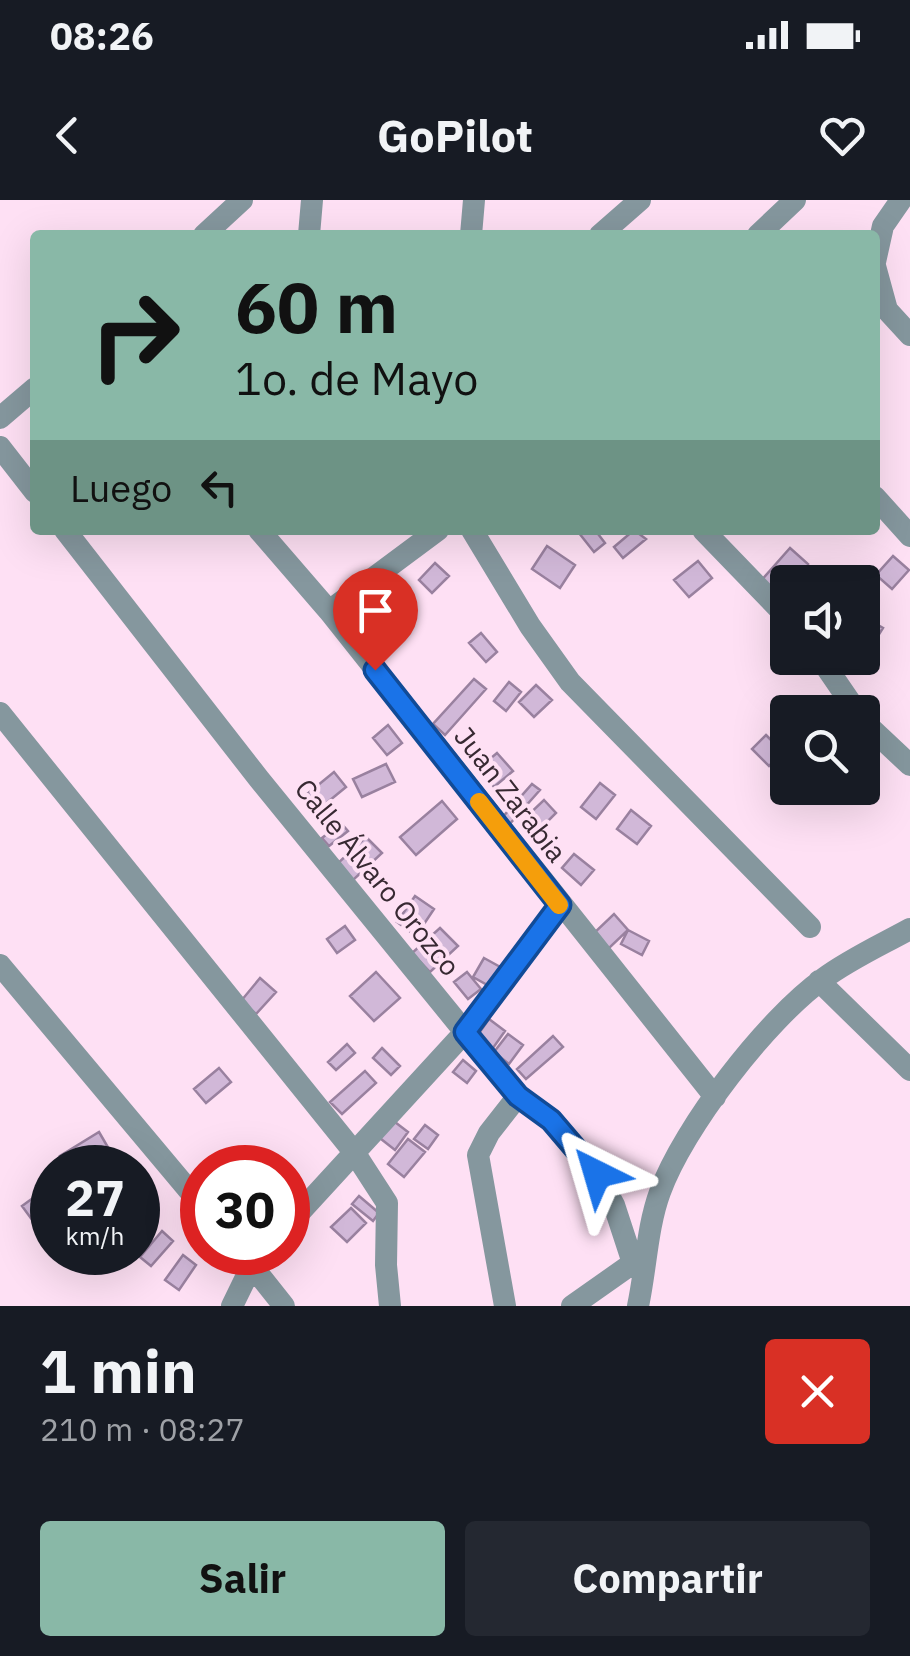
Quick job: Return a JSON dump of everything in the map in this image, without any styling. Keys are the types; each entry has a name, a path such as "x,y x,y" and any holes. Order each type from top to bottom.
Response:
{"street":[{"path":"209,230 242,200"},
{"path":"310,230 312,200"},
{"path":"471,230 474,200"},
{"path":"606,230 640,200"},
{"path":"763,230 795,200"},
{"path":"880,240 883,226 901,200"},
{"path":"880,285 886,310 910,335"},
{"path":"0,418 30,392"},
{"path":"0,447 30,486"},
{"path":"880,503 910,536"},
{"name":"Calle Álvaro Orozco","path":"69,535 259,779 465,1032 518,1096 551,1120 597,1174 641,1257"},
{"name":"Juan Zarabia","path":"263,535 329,611 715,1097"},
{"path":"329,611 431,535"},
{"path":"475,535 530,626 570,682 810,927"},
{"path":"708,535 770,599"},
{"path":"0,712 354,1152 387,1203 390,1306"},
{"path":"880,737 910,765"},
{"path":"310,1201 465,1032 560,905"},
{"path":"638,1306 641,1257 659,1194 672,1165 715,1097 776,1024 819,981 910,930"},
{"path":"0,965 180,1180"},
{"path":"819,981 910,1070"},
{"path":"505,1306 478,1155 489,1133 518,1096"},
{"path":"572,1306 641,1257"},
{"path":"232,1306 245,1275"},
{"path":"264,1275 284,1306"}],"building":[{"path":"581,535 599,535 605,543 594,552"},
{"path":"628,535 646,539 623,558 614,547"},
{"path":"547,546 575,565 560,588 532,569"},
{"path":"790,548 808,564 807,565 775,565"},
{"path":"893,556 909,570 892,589 880,578 880,571"},
{"path":"698,561 712,578 689,597 674,580"},
{"path":"435,563 449,576 432,593 419,580"},
{"path":"770,571 770,593 759,583"},
{"path":"481,633 497,652 486,662 469,643"},
{"path":"474,679 486,689 445,735 433,724"},
{"path":"509,682 521,692 506,711 494,701"},
{"path":"536,685 552,700 534,717 519,702"},
{"path":"388,725 402,743 387,755 373,738"},
{"path":"766,735 770,739 770,765 769,766 752,749"},
{"path":"497,753 513,771 494,787 479,768"},
{"path":"386,764 395,782 362,797 353,779"},
{"path":"334,772 346,787 318,810 306,795"},
{"path":"600,783 615,795 596,819 581,807"},
{"path":"532,784 540,790 507,827 500,820"},
{"path":"544,800 556,813 538,831 525,818"},
{"path":"442,801 457,819 416,855 400,837"},
{"path":"631,810 651,826 637,844 617,829"},
{"path":"341,823 348,831 329,846 322,838"},
{"path":"366,837 382,853 352,881 337,864"},
{"path":"574,854 594,870 581,885 562,868"},
{"path":"415,896 434,909 416,936 397,922"},
{"path":"614,914 628,930 607,950 593,934"},
{"path":"345,926 355,940 337,953 327,939"},
{"path":"440,928 458,946 430,972 412,953"},
{"path":"628,930 649,941 642,955 621,944"},
{"path":"484,958 502,968 491,987 473,977"},
{"path":"376,972 400,998 374,1021 350,996"},
{"path":"467,972 481,989 468,999 454,982"},
{"path":"260,978 276,992 256,1014 241,1001"},
{"path":"489,1019 505,1031 493,1048 477,1036"},
{"path":"508,1034 523,1045 509,1064 494,1052"},
{"path":"553,1036 563,1047 526,1079 517,1069"},
{"path":"347,1044 355,1053 336,1070 328,1062"},
{"path":"382,1048 400,1066 391,1075 373,1058"},
{"path":"463,1060 476,1071 467,1083 453,1072"},
{"path":"219,1068 231,1082 206,1103 194,1089"},
{"path":"365,1071 376,1083 342,1114 330,1102"},
{"path":"391,1119 408,1132 395,1150 376,1135"},
{"path":"425,1125 438,1135 428,1149 414,1139"},
{"path":"99,1132 107,1145 78,1145"},
{"path":"408,1139 425,1152 404,1177 388,1164"},
{"path":"359,1196 379,1213 373,1221 352,1204"},
{"path":"30,1200 30,1217 22,1206"},
{"path":"351,1208 366,1223 347,1242 331,1227"},
{"path":"162,1231 173,1241 160,1256"},
{"path":"180,1259 180,1275 189,1275 179,1290 165,1280"}],"slow traffic":[{"path":"479,802 559,905"}],"route":[{"path":"375,670 560,905 465,1032 518,1096 551,1120 597,1174"}]}
